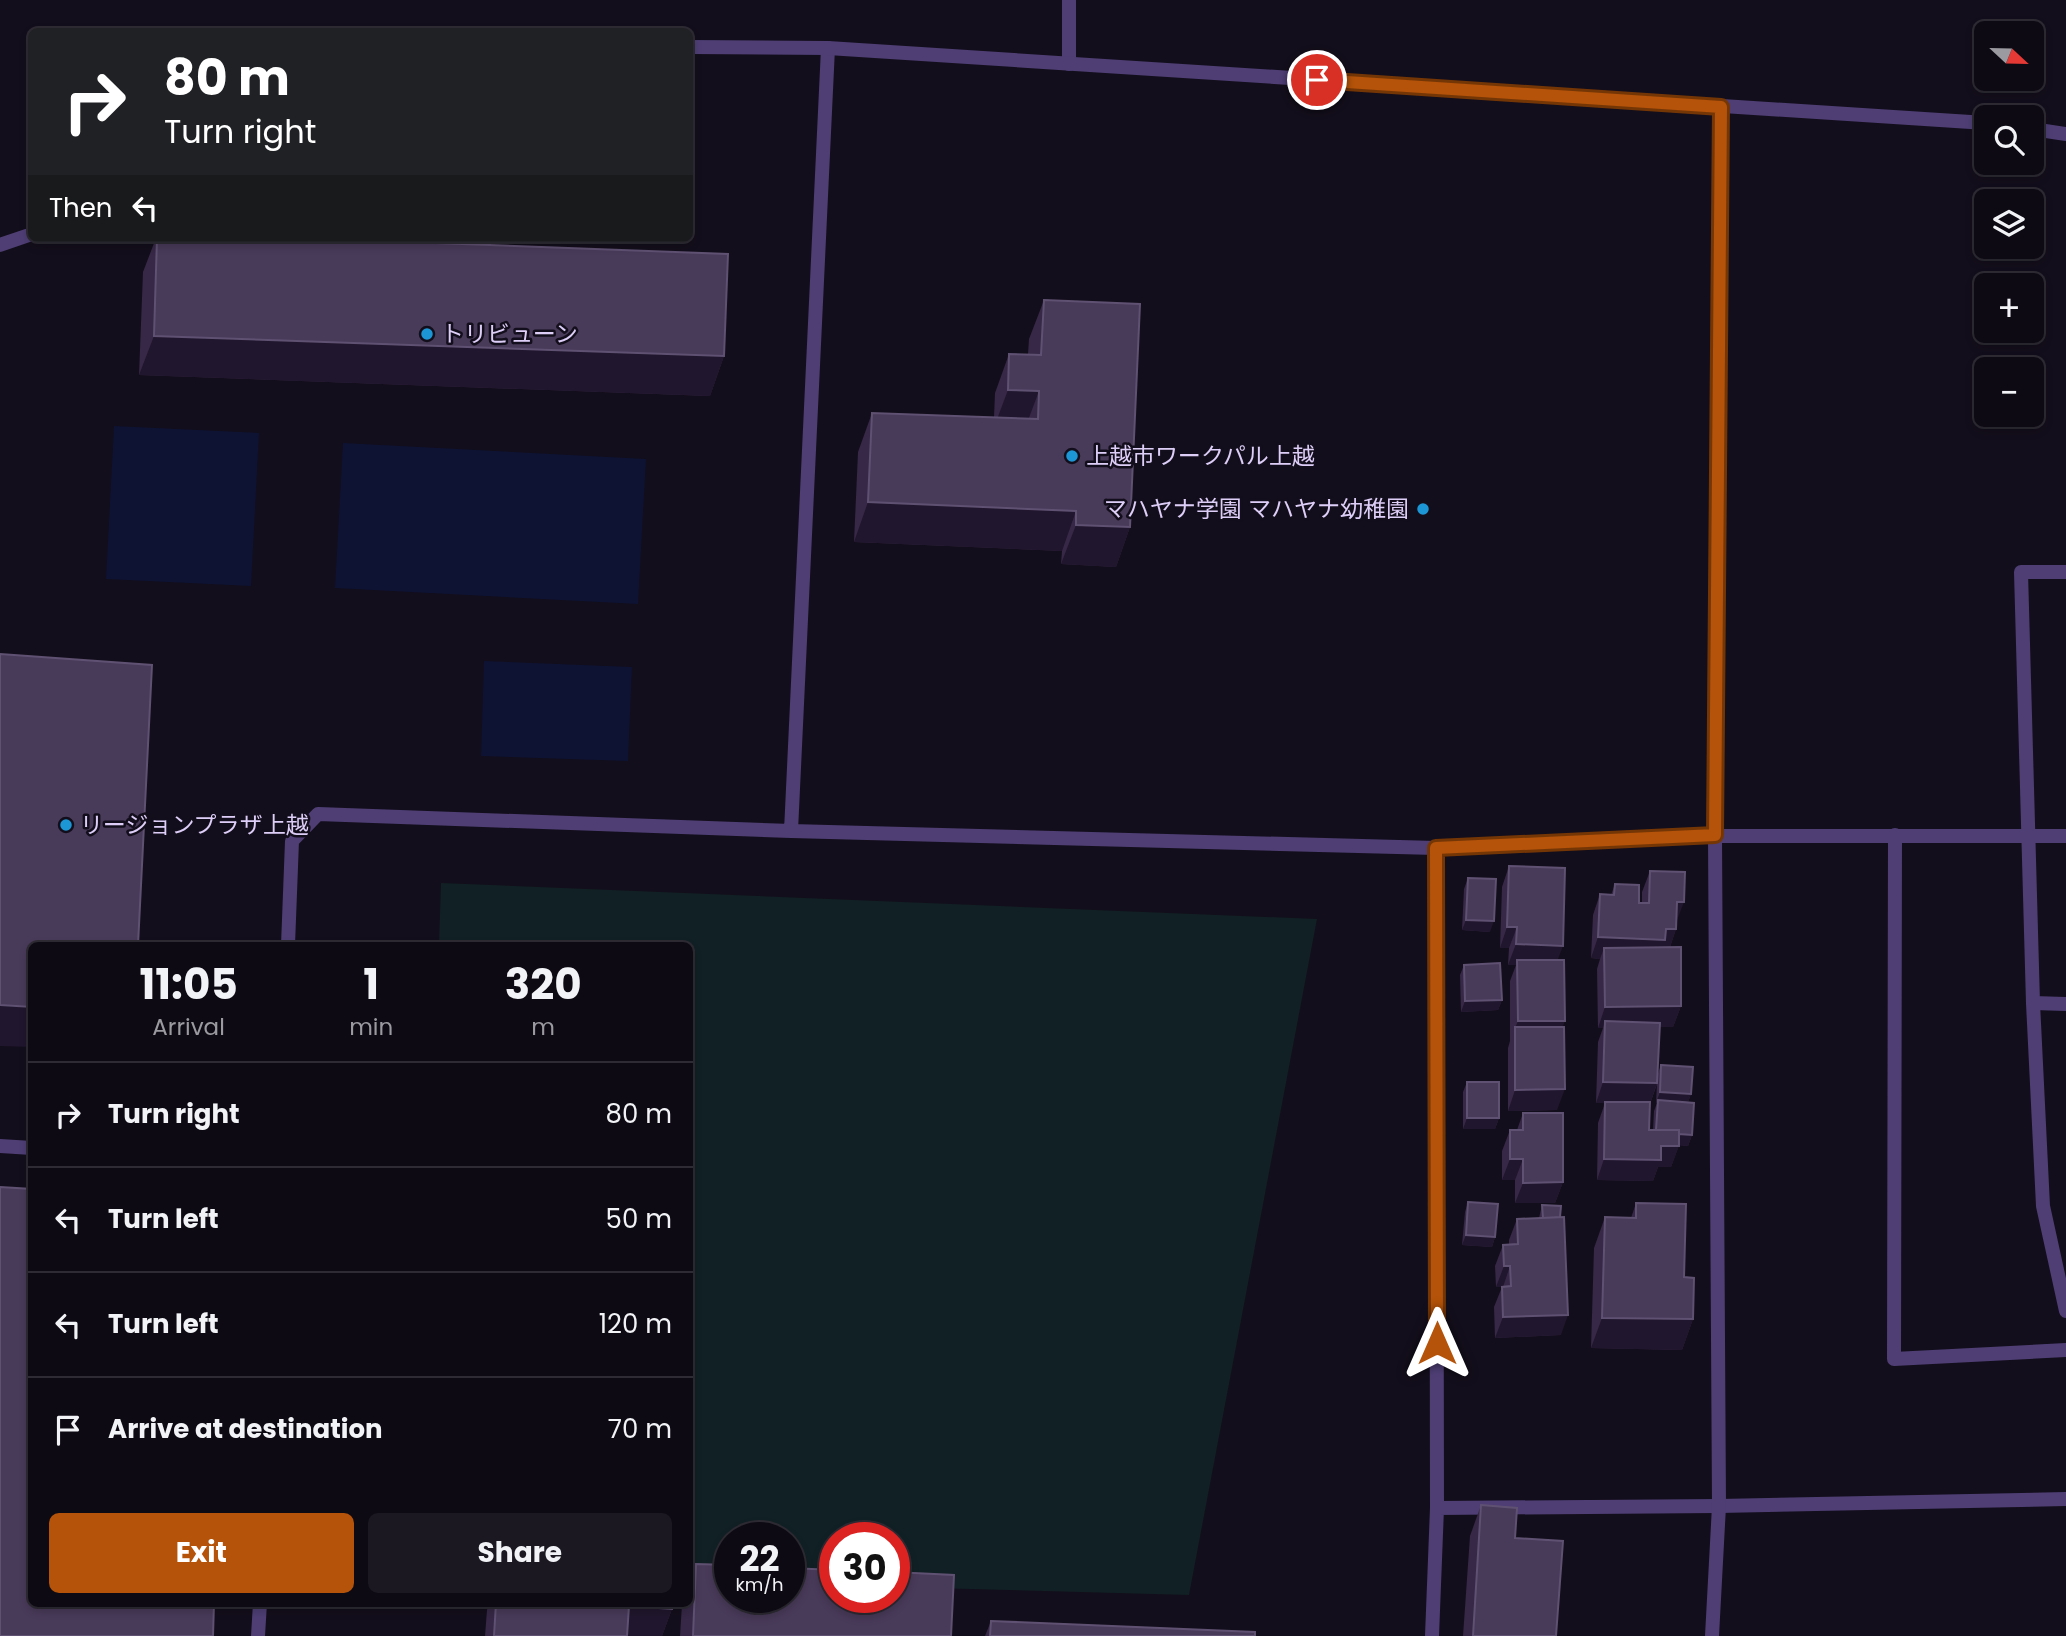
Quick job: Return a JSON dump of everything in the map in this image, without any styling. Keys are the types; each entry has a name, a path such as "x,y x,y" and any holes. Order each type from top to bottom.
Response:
{"street":[{"path":"1069,0 1069,64"},
{"path":"693,47 828,48 1974,122"},
{"path":"791,831 828,48"},
{"path":"1712,1636 1719,1506 1715,835 1721,107"},
{"path":"2044,131 2066,134"},
{"path":"0,245 28,235"},
{"path":"2066,572 2021,572 2043,1206 2066,1311"},
{"path":"288,942 292,841 318,814 791,831 1436,848 1715,835 2066,836"},
{"path":"1895,835 1894,1359 2066,1350"},
{"path":"1432,1636 1437,1508 1436,848"},
{"path":"2034,1003 2066,1004"},
{"path":"0,1146 28,1148"},
{"path":"1437,1508 2066,1499"},
{"path":"258,1636 260,1607"}],"shaded area":[{"path":"441,883 1317,919 1189,1595 910,1587 910,1522 819,1522 819,1585 805,1584 805,1522 714,1522 714,1582 693,1581 693,942 439,942"}],"water":[{"path":"114,426 259,433 251,586 106,579"},
{"path":"343,443 646,459 638,604 335,588"},
{"path":"484,661 632,667 628,761 481,756"}],"building":[{"path":"157,242 406,242 728,254 724,356 154,336"},
{"name":"上越市ワークパル上越","path":"1044,300 1140,304 1130,527 1076,525 1076,511 868,502 872,413 1038,419 1039,391 1008,390 1009,354 1041,355"},
{"name":"リージョンプラザ上越","path":"0,654 152,665 138,942 28,942 28,1007 0,1005"},
{"path":"1509,866 1565,868 1563,946 1516,944 1517,927 1507,927"},
{"path":"1650,871 1685,872 1684,902 1677,902 1676,929 1666,929 1665,940 1598,937 1600,894 1614,895 1615,884 1639,885 1639,903 1649,903"},
{"path":"1468,878 1496,879 1494,921 1466,920"},
{"path":"1681,947 1681,1006 1605,1007 1604,948"},
{"path":"1517,960 1564,960 1565,1021 1518,1021"},
{"path":"1500,963 1502,1000 1465,1001 1464,965"},
{"path":"1605,1021 1660,1023 1657,1083 1603,1082"},
{"path":"1515,1027 1564,1027 1565,1089 1515,1090"},
{"path":"1661,1065 1693,1067 1691,1094 1660,1092"},
{"path":"1467,1082 1499,1082 1499,1118 1467,1118"},
{"path":"1658,1100 1694,1103 1692,1135 1679,1134 1679,1130 1656,1130"},
{"path":"1605,1102 1650,1102 1649,1130 1679,1130 1679,1146 1661,1146 1661,1160 1604,1159"},
{"path":"1523,1113 1563,1113 1563,1182 1523,1183 1523,1159 1510,1159 1510,1130 1523,1130"},
{"path":"0,1187 28,1189 28,1607 214,1607 213,1636 0,1636"},
{"path":"1468,1202 1498,1204 1495,1237 1466,1235"},
{"path":"1636,1203 1686,1204 1684,1277 1694,1278 1693,1319 1602,1318 1605,1217 1636,1218"},
{"path":"1542,1205 1561,1206 1560,1217 1543,1218"},
{"path":"1564,1217 1568,1315 1503,1317 1502,1287 1511,1286 1510,1266 1504,1266 1503,1245 1518,1244 1517,1219"},
{"path":"1481,1505 1517,1508 1515,1538 1563,1541 1556,1636 1473,1636"},
{"path":"696,1564 714,1565 714,1613 805,1613 805,1569 819,1569 819,1613 910,1613 910,1573 954,1575 951,1636 693,1636"},
{"path":"496,1607 629,1607 627,1636 494,1636"},
{"path":"991,1621 1255,1632 1255,1636 990,1636"}],"place":[{"name":"トリビューン","path":"427,334"},
{"name":"上越市ワークパル上越","path":"1072,456"},
{"name":"マハヤナ学園 マハヤナ幼稚園","path":"1423,509"},
{"name":"リージョンプラザ上越","path":"66,825"}],"route":[{"path":"1317,80 1721,107 1715,835 1436,848 1437,1343"}]}
